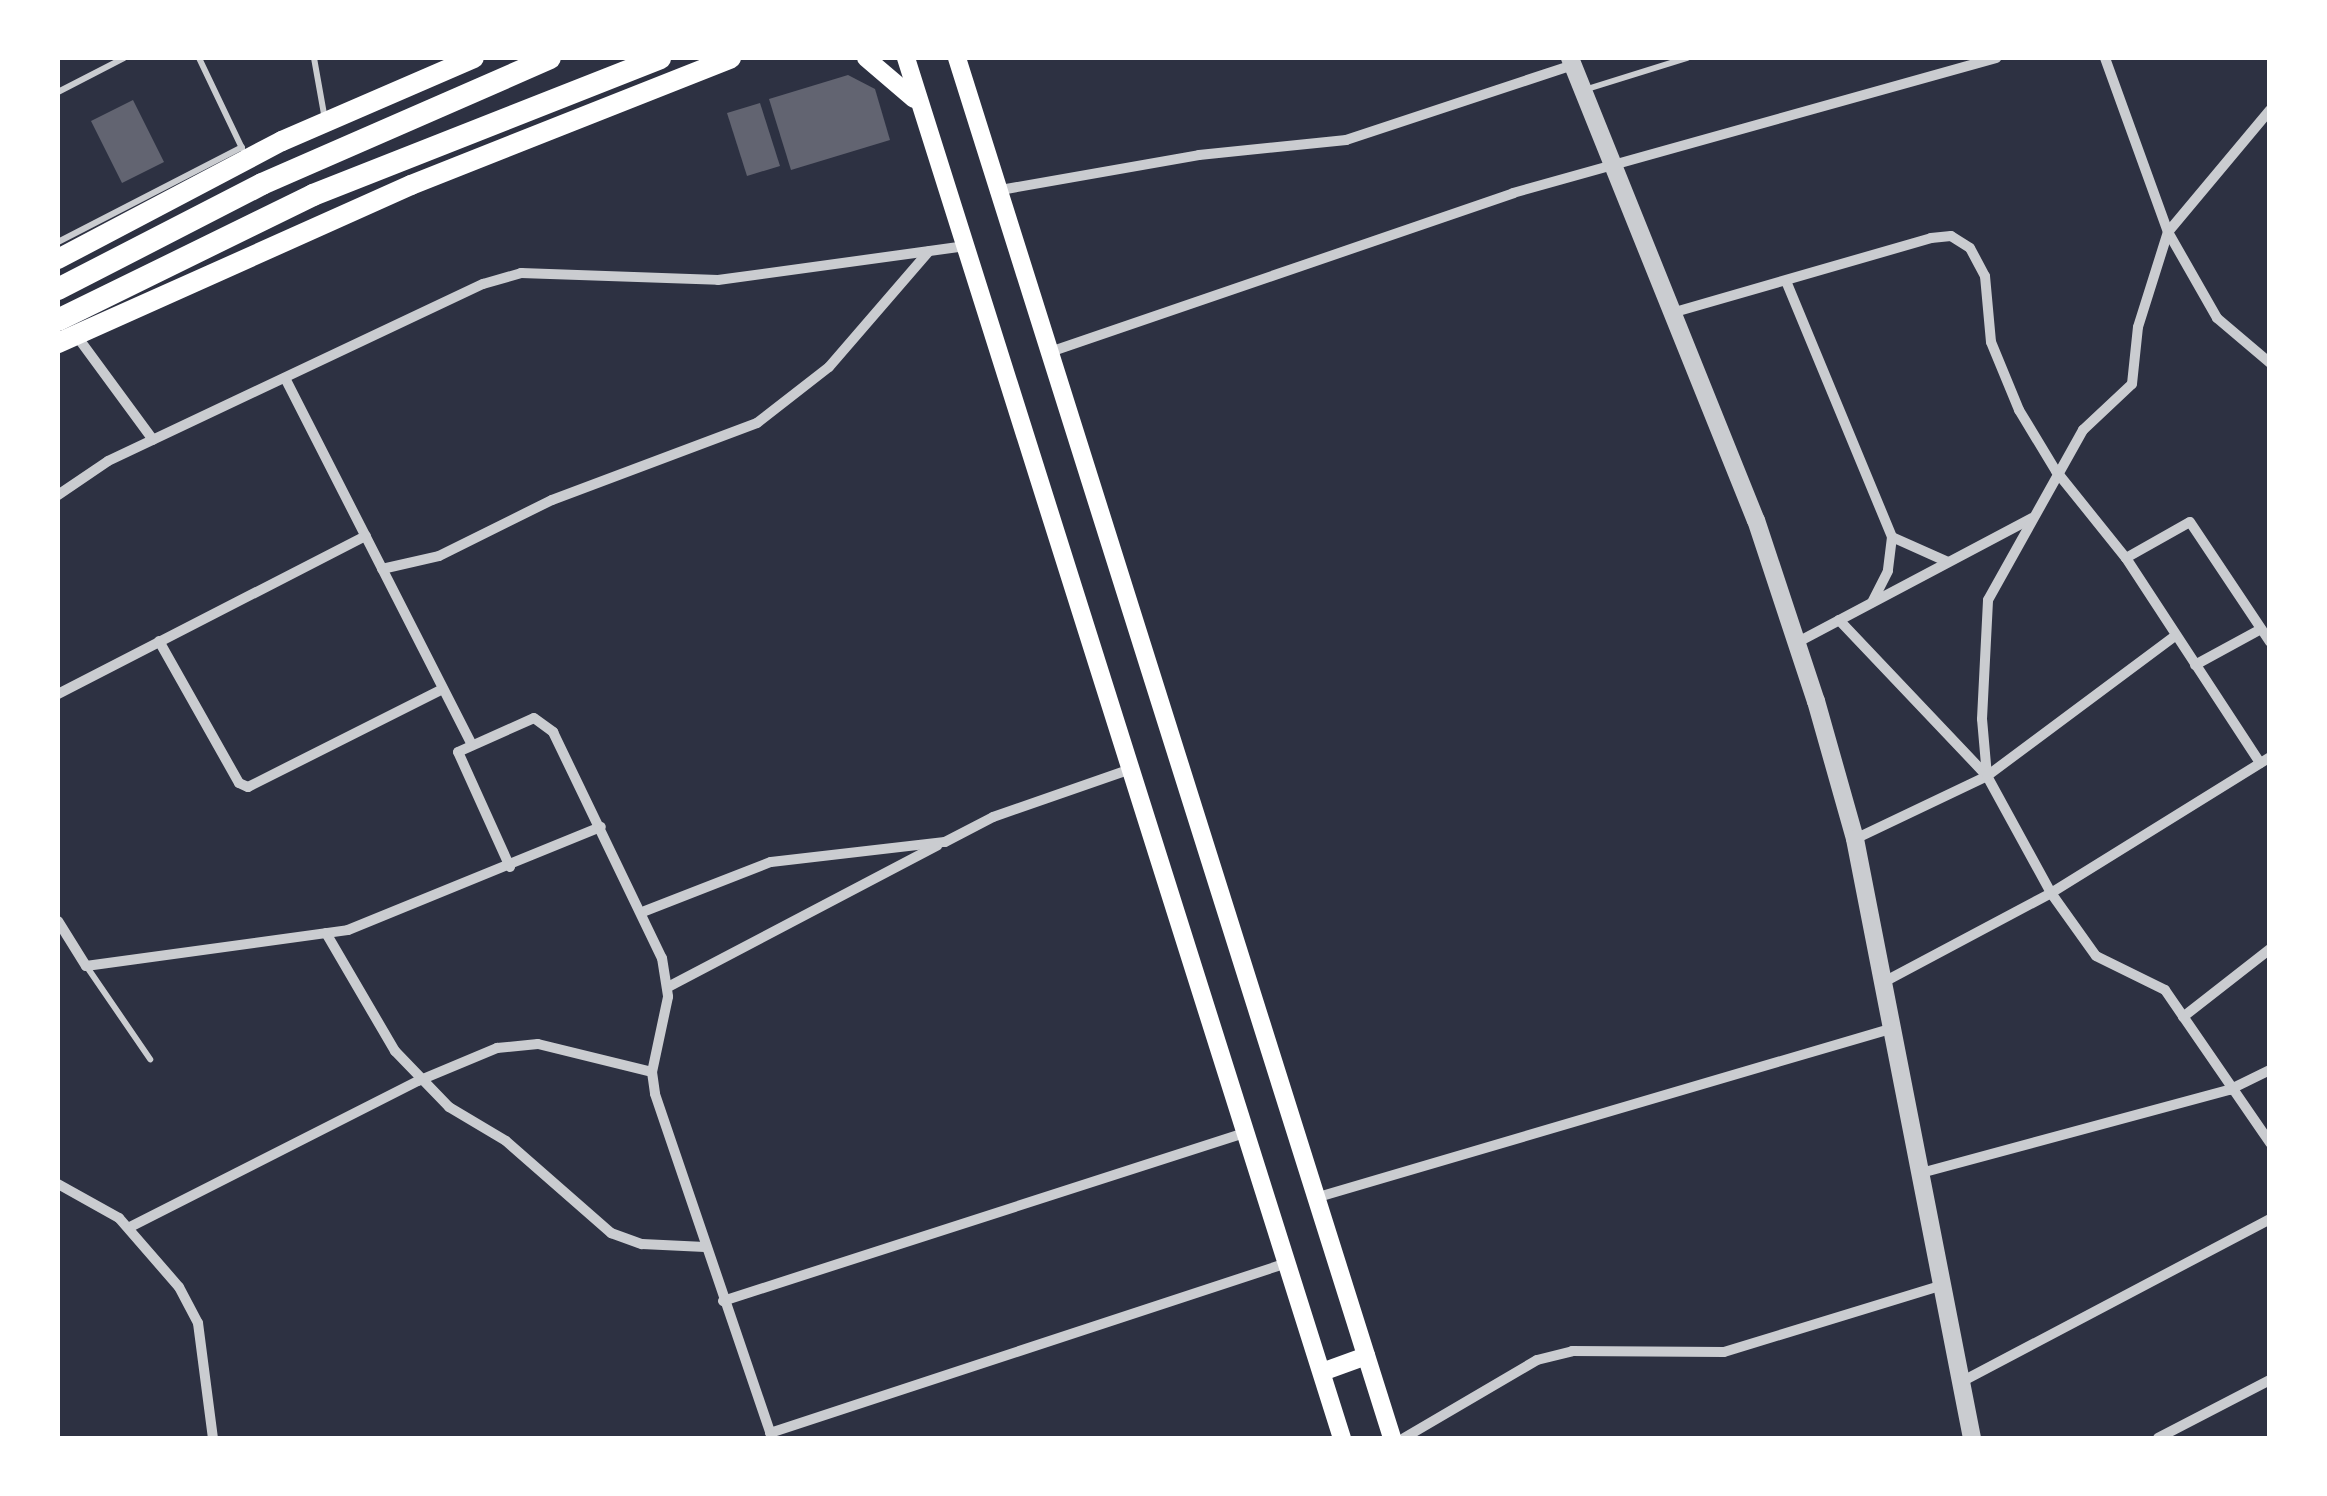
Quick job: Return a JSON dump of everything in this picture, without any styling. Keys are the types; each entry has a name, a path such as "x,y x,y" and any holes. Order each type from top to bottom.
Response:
{"highway":[{"path":"58,288 262,184 550,58"},
{"path":"63,333 313,195 660,58"}],"main road":[{"path":"58,259 244,152 474,58"},
{"path":"63,333 410,184 731,58"},
{"path":"866,58 922,108"},
{"path":"906,58 1342,1438"},
{"path":"957,58 994,191 1392,1438"},
{"path":"965,85 966,58"},
{"path":"1322,1372 1366,1356"}],"street":[{"path":"1046,354 1513,193 1614,168 1996,58"},
{"path":"2105,58 2168,232 2217,318 2270,363"},
{"path":"994,191 1200,155 1346,140 1571,61 1676,312 1798,642 1855,839 1972,1438"},
{"path":"1987,776 1982,719 1988,600 2056,471 2083,430 2132,384 2138,328 2168,232 2270,110"},
{"path":"1676,312 1940,236 1970,248 1982,266 1986,318 2003,374 2056,471 2126,558 2175,636 2264,760 2051,894 1881,984"},
{"path":"58,495 152,440 522,272 718,280 967,246"},
{"path":"382,569 439,556 552,500 757,422 829,367 929,252"},
{"path":"1786,282 1892,537 1888,571 1872,602"},
{"path":"63,333 152,440"},
{"path":"285,378 471,744"},
{"path":"1798,642 2033,518"},
{"path":"2126,558 2190,522 2270,642"},
{"path":"59,689 366,536"},
{"path":"1892,537 1948,562"},
{"path":"1839,620 1987,776 2051,894 2096,956 2165,990 2229,1090 2270,1144"},
{"path":"2195,665 2261,628"},
{"path":"1855,839 1987,776 2175,636"},
{"path":"159,641 239,783 248,788 443,689"},
{"path":"510,867 459,764 458,752 524,719 544,724 645,911 668,987 652,1072 722,1301 771,1436 1286,1263"},
{"path":"668,987 945,842 1128,770"},
{"path":"58,921 86,966 326,933 372,924 601,827"},
{"path":"645,911 771,862 945,842"},
{"path":"326,933 373,1018 418,1081 506,1142 612,1233 642,1244 705,1247"},
{"path":"2184,1017 2270,949"},
{"path":"1315,1198 1890,1029"},
{"path":"130,1227 418,1081 518,1044 559,1048 652,1072"},
{"path":"1921,1173 2229,1090 2270,1070"},
{"path":"722,1301 1244,1132"},
{"path":"58,1184 130,1227 179,1286 198,1323 213,1438"},
{"path":"1962,1382 2270,1219"},
{"path":"1404,1438 1537,1360 1572,1351 1724,1352 1943,1285"},
{"path":"2158,1438 2270,1380"}],"lane":[{"path":"58,92 124,58"},
{"path":"58,242 244,152 199,58"},
{"path":"314,58 325,122"},
{"path":"1583,90 1687,58"},
{"path":"86,966 150,1059"}],"building":[{"path":"848,75 875,89 890,140 791,170 769,99"},
{"path":"133,100 164,162 122,183 91,121"},
{"path":"760,103 780,166 747,176 727,113"}]}
